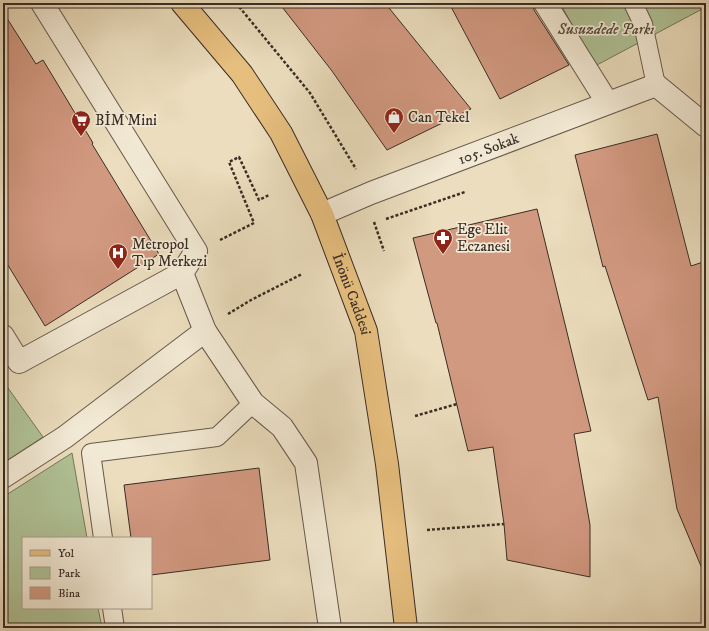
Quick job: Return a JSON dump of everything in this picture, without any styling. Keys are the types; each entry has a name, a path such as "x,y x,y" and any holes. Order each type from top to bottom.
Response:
{"main road":[{"name":"İnönü Caddesi","path":"182,3 242,74 281,133 322,214 366,331 387,464 406,628"}],"street":[{"path":"3,336 19,362 182,273 196,251 42,3"},
{"path":"545,3 607,102"},
{"path":"656,85 706,126"},
{"name":"105. Sokak","path":"322,214 371,193 607,102 656,85"},
{"path":"182,273 205,331 253,403 282,427 306,463 330,628"},
{"path":"3,478 65,437 205,331"}],"lane":[{"path":"641,6 643,24 656,85"},
{"path":"102,537 91,453 217,437 253,403"},
{"path":"112,609 115,628"}],"path":[{"path":"236,3 310,93 371,193 374,223 384,251"},
{"path":"196,251 254,223 229,162 239,157 259,200 269,195"},
{"path":"374,223 465,192"},
{"path":"229,314 251,300 302,274"},
{"path":"415,416 457,404"},
{"path":"427,530 504,524"}],"green space":[{"name":"Susuzdede Parkı","path":"560,3 706,3 706,7 595,66"},
{"path":"3,381 43,437 3,463"},
{"path":"72,453 87,537 22,537 22,609 98,609 102,628 3,628 3,497"}],"building":[{"path":"279,3 385,3 471,109 387,150 332,71"},
{"path":"449,3 533,3 534,10 569,65 500,99"},
{"path":"3,12 36,64 43,60 159,254 45,326 3,257"},
{"path":"657,134 691,266 706,261 706,578 677,509 658,397 648,400 605,266 603,267 575,155"},
{"path":"537,209 591,431 574,434 590,525 590,577 507,560 504,524 493,447 468,451 437,323 413,238"},
{"path":"259,468 270,560 152,575 152,537 131,537 124,485"}],"place":[{"name":"Can Tekel","path":"394,134"},
{"name":"BİM Mini","path":"81,137"},
{"name":"Ege Elit Eczanesi","path":"443,255"},
{"name":"Metropol Tıp Merkezi","path":"118,270"}]}
